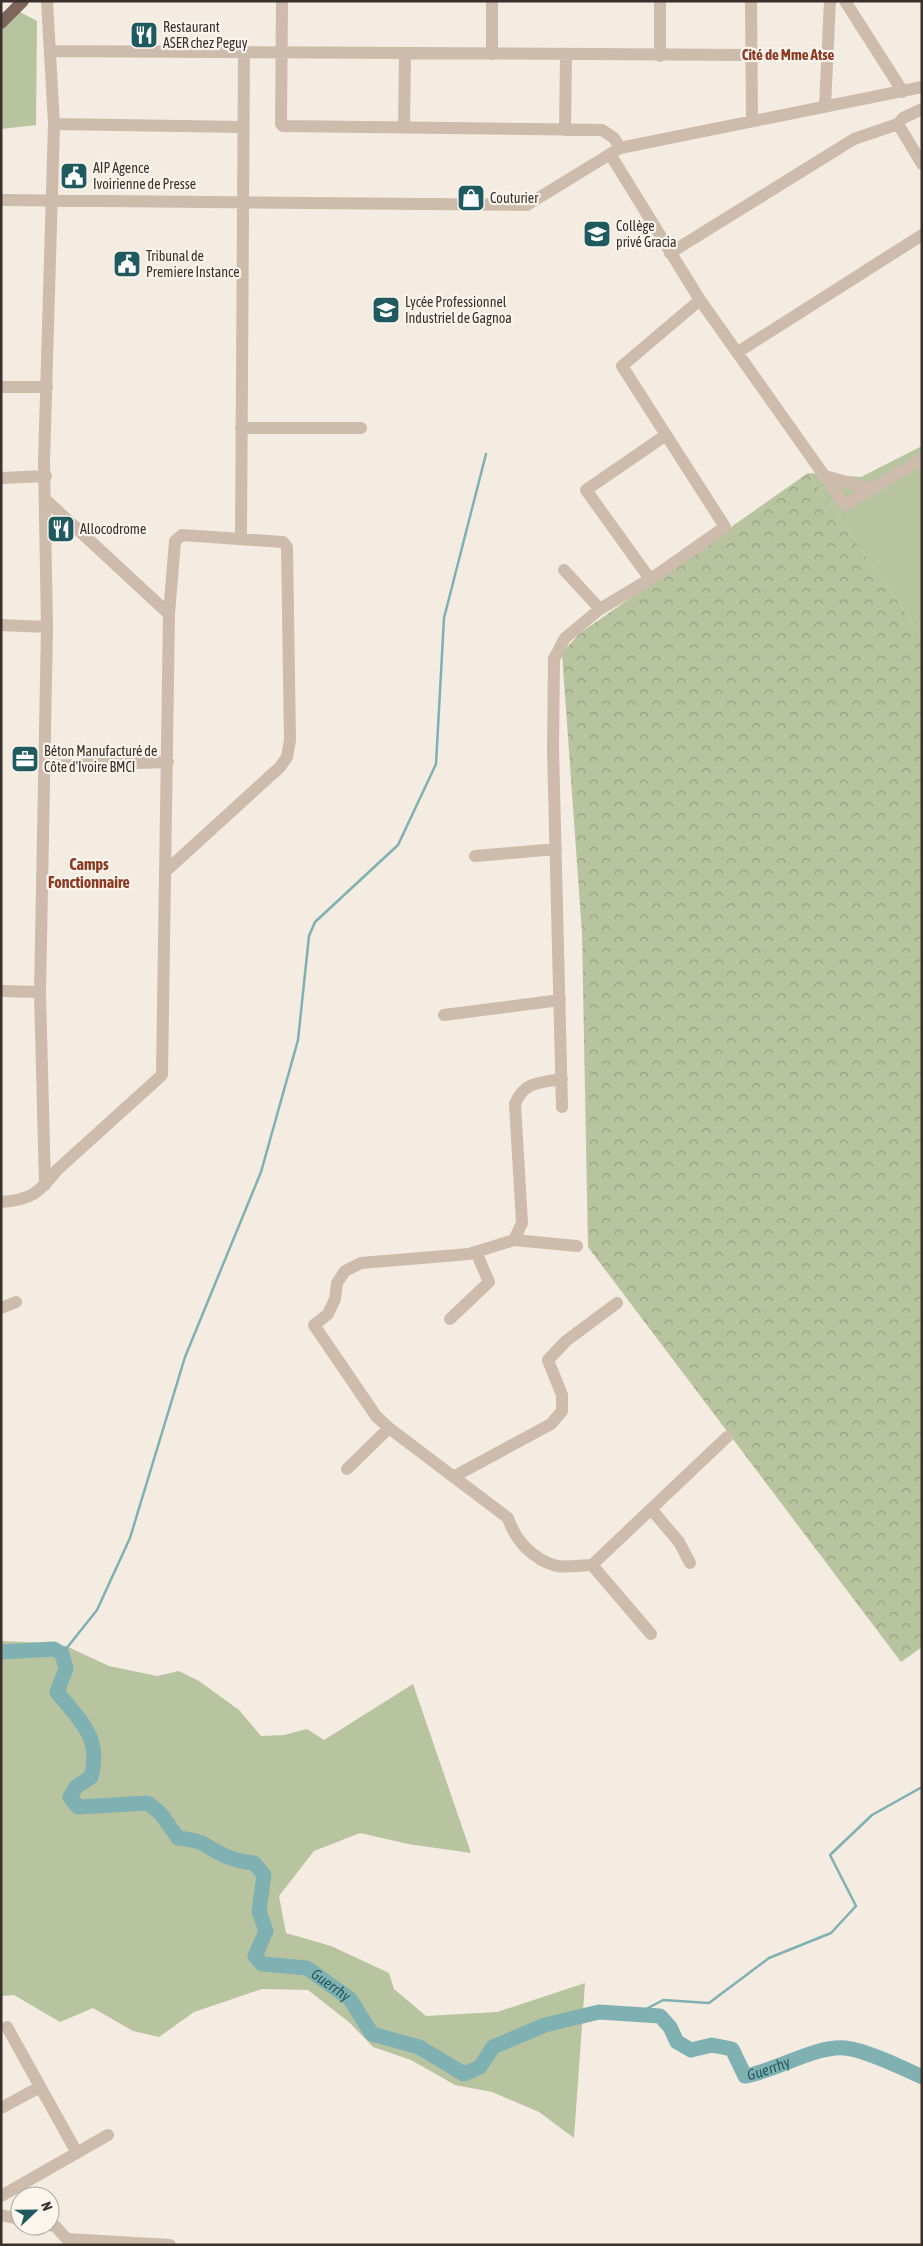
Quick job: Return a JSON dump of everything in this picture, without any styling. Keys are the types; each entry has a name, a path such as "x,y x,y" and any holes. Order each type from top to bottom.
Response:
{"main road":[{"path":"1,23 23,1"}],"street":[{"path":"45,1185 40,992 47,627 46,476 50,201 54,124 52,51 47,1"},
{"path":"282,1 281,124 283,126 602,130 614,138 615,151 670,253 700,300 845,505 922,459"},
{"path":"492,1 492,54"},
{"path":"660,1 660,56"},
{"path":"750,1 752,120"},
{"path":"825,106 830,1"},
{"path":"845,1 902,92"},
{"path":"52,51 660,56 750,55"},
{"path":"241,537 244,52"},
{"path":"404,127 405,53"},
{"path":"566,55 566,130"},
{"path":"1,200 527,205 615,151 752,120 922,88"},
{"path":"670,253 854,139 898,124 910,114 922,109"},
{"path":"54,124 243,127"},
{"path":"898,124 922,164"},
{"path":"738,352 922,235"},
{"path":"562,1107 554,659 565,638 600,609 650,579 725,527 622,366 700,300"},
{"path":"1,387 47,387"},
{"path":"241,428 361,428"},
{"path":"650,579 586,490 666,435"},
{"path":"1,478 46,476"},
{"path":"825,476 872,489"},
{"path":"46,500 169,614"},
{"path":"1,1202 26,1199 45,1185 58,1170 162,1075 167,870 169,614 177,537 182,535 241,537 283,542 288,547 290,740 287,757 280,767 167,870"},
{"path":"564,570 600,609"},
{"path":"1,625 47,627"},
{"path":"44,766 168,762"},
{"path":"475,856 556,849"},
{"path":"1,991 40,992"},
{"path":"444,1016 560,1000"},
{"path":"514,1240 522,1223 515,1104 519,1093 528,1085 562,1079"},
{"path":"578,1246 514,1240 476,1252 361,1262 346,1271 337,1283 335,1299 328,1314 314,1325 376,1416 389,1428 508,1518 513,1532 527,1550 557,1566 592,1565 727,1437"},
{"path":"450,1319 489,1282 476,1252"},
{"path":"1,1308 16,1302"},
{"path":"453,1477 551,1424 562,1411 562,1395 548,1360 566,1341 617,1303"},
{"path":"347,1469 389,1428"},
{"path":"651,1509 679,1542 690,1563"},
{"path":"592,1565 651,1634"},
{"path":"7,2027 77,2152"},
{"path":"1,2108 40,2087"},
{"path":"1,2196 108,2135"},
{"path":"60,2232 69,2242 170,2245"}],"green space":[{"path":"20,12 37,21 36,125 1,129 1,30"},
{"path":"922,446 922,636 808,473 861,477"},
{"path":"808,473 922,636 922,1647 901,1662 588,1247 582,933 562,653 579,634"},
{"path":"1,1641 49,1643 66,1646 109,1666 157,1676 179,1671 199,1681 239,1710 261,1736 284,1735 307,1729 324,1740 413,1684 471,1853 408,1844 360,1833 314,1851 279,1896 286,1933 331,1946 389,1973 394,1989 426,2016 497,2012 585,1983 574,2138 539,2112 492,2092 455,2085 411,2060 373,2047 350,2023 308,1990 262,1989 194,2012 159,2037 133,2031 93,2008 60,2022 14,1995 1,1996"}],"waterway":[{"path":"62,1654 97,1610 130,1538 185,1357 261,1172 298,1040 309,936 315,922 398,845 436,764 444,618 486,454"},
{"name":"Guerrhy","path":"1,1652 54,1649 62,1654 66,1669 57,1692 87,1730 94,1751 91,1777 76,1787 70,1797 78,1807 148,1803 161,1814 178,1838 202,1843 232,1859 254,1863 264,1875 259,1911 266,1931 255,1956 262,1964 307,1968 350,1999 372,2034 419,2047 464,2074 480,2067 493,2047 545,2025 599,2012 660,2016 670,2027 677,2042 691,2050 712,2045 732,2049 745,2076 822,2050 845,2048 874,2056 922,2077"},
{"path":"637,2014 663,2000 709,2003 769,1958 831,1933 856,1906 830,1855 872,1815 922,1787"}],"place":[{"name":"Restaurant ASER chez Peguy","path":"144,35"},
{"name":"AIP Agence Ivoirienne de Presse","path":"74,176"},
{"name":"Couturier","path":"471,198"},
{"name":"Collège privé Gracia","path":"597,234"},
{"name":"Tribunal de Premiere Instance","path":"127,264"},
{"name":"Lycée Professionnel Industriel de Gagnoa","path":"386,310"},
{"name":"Allocodrome","path":"61,529"},
{"name":"Béton Manufacturé de Côte d'Ivoire BMCI","path":"25,759"}],"district":[{"name":"Cité de Mme Atse","path":"788,55"},
{"name":"Camps Fonctionnaire","path":"89,873"}]}
